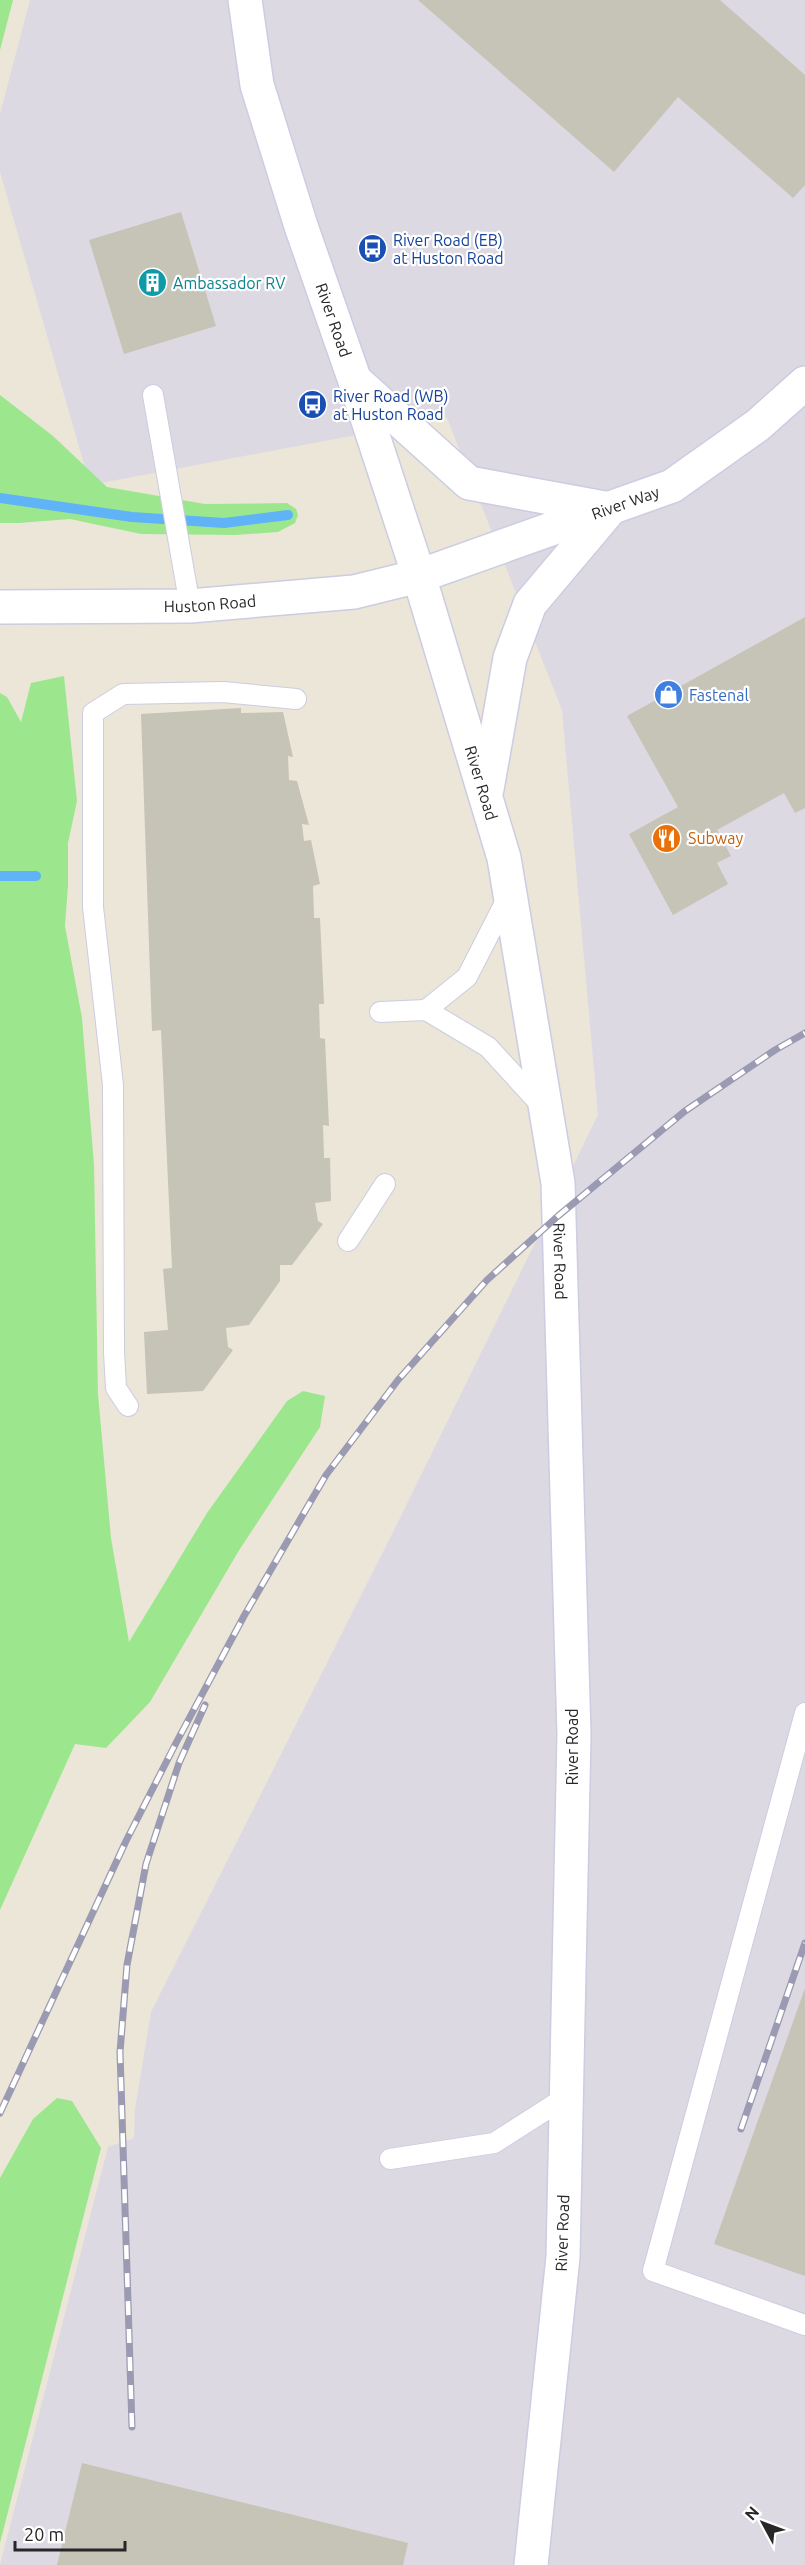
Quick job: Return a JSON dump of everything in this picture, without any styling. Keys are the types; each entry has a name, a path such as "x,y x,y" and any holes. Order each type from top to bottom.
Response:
{"main road":[{"name":"River Road","path":"245,0 257,85 301,226 419,576 504,858 558,1183 573,1722 563,2257 531,2565"},
{"path":"355,381 469,483 610,509 530,604 510,658 486,796"},
{"name":"River Way","path":"419,576 672,486 758,425 805,383"},
{"name":"Huston Road","path":"0,607 190,606 354,591 419,576"}],"lane":[{"path":"153,395 190,606"},
{"path":"128,1406 116,1388 113,1085 93,907 93,713 123,694 223,692 296,699"},
{"path":"426,1010 467,977 510,892"},
{"path":"380,1012 426,1010 488,1047 546,1110"},
{"path":"348,1241 385,1184"},
{"path":"805,1713 653,2271 805,2325"},
{"path":"390,2159 494,2143 566,2097"}],"shaded area":[{"path":"30,0 805,0 805,2565 0,2565 108,2147 134,2138 135,2109 151,2012 396,1526 598,1115 562,710 447,418 90,485 0,172 0,114"}],"green space":[{"path":"0,0 13,0 0,50"},
{"path":"0,395 53,436 107,487 205,504 287,503 296,509 298,515 295,523 278,532 235,535 141,534 70,519 0,523"},
{"path":"64,676 77,801 68,843 65,926 82,1018 94,1165 98,1394 111,1538 129,1642 207,1513 287,1401 303,1391 325,1396 320,1427 238,1552 150,1702 106,1748 75,1744 0,1910 0,693 7,697 21,722 31,683"},
{"path":"57,2098 72,2101 101,2148 0,2543 0,2178 33,2119"}],"building":[{"path":"418,0 720,0 805,75 805,185 793,198 678,97 614,172"},
{"name":"Ambassador RV","path":"181,212 216,326 124,354 89,240"},
{"path":"805,617 805,808 795,813 784,793 717,830 731,856 717,863 728,884 673,915 629,834 678,807 627,716"},
{"path":"241,708 241,713 283,712 293,757 288,756 289,780 297,781 309,825 302,824 304,841 311,840 320,884 313,886 314,918 320,918 324,1004 319,1004 320,1038 325,1039 329,1126 323,1125 324,1158 330,1158 331,1201 315,1203 318,1221 323,1224 292,1265 280,1265 280,1281 249,1325 226,1328 228,1347 233,1350 203,1391 147,1394 144,1332 168,1330 163,1269 172,1268 161,1030 152,1031 141,714"},
{"path":"805,1988 805,2276 714,2244"},
{"path":"82,2463 408,2543 403,2565 57,2565"}],"waterway":[{"path":"0,498 132,517 224,523 288,515"},
{"path":"0,876 36,876"}],"railway":[{"path":"0,2113 126,1841 176,1743 244,1616 326,1475 398,1380 487,1280 558,1216 685,1111 775,1050 805,1033"},
{"path":"132,2427 120,2052 127,1965 146,1864 179,1763 205,1705"},
{"path":"741,2129 805,1943"}],"place":[{"name":"River Road (EB) at Huston Road","path":"372,249"},
{"name":"Ambassador RV","path":"152,283"},
{"name":"River Road (WB) at Huston Road","path":"312,405"},
{"name":"Fastenal","path":"668,695"},
{"name":"Subway","path":"667,838"}]}
